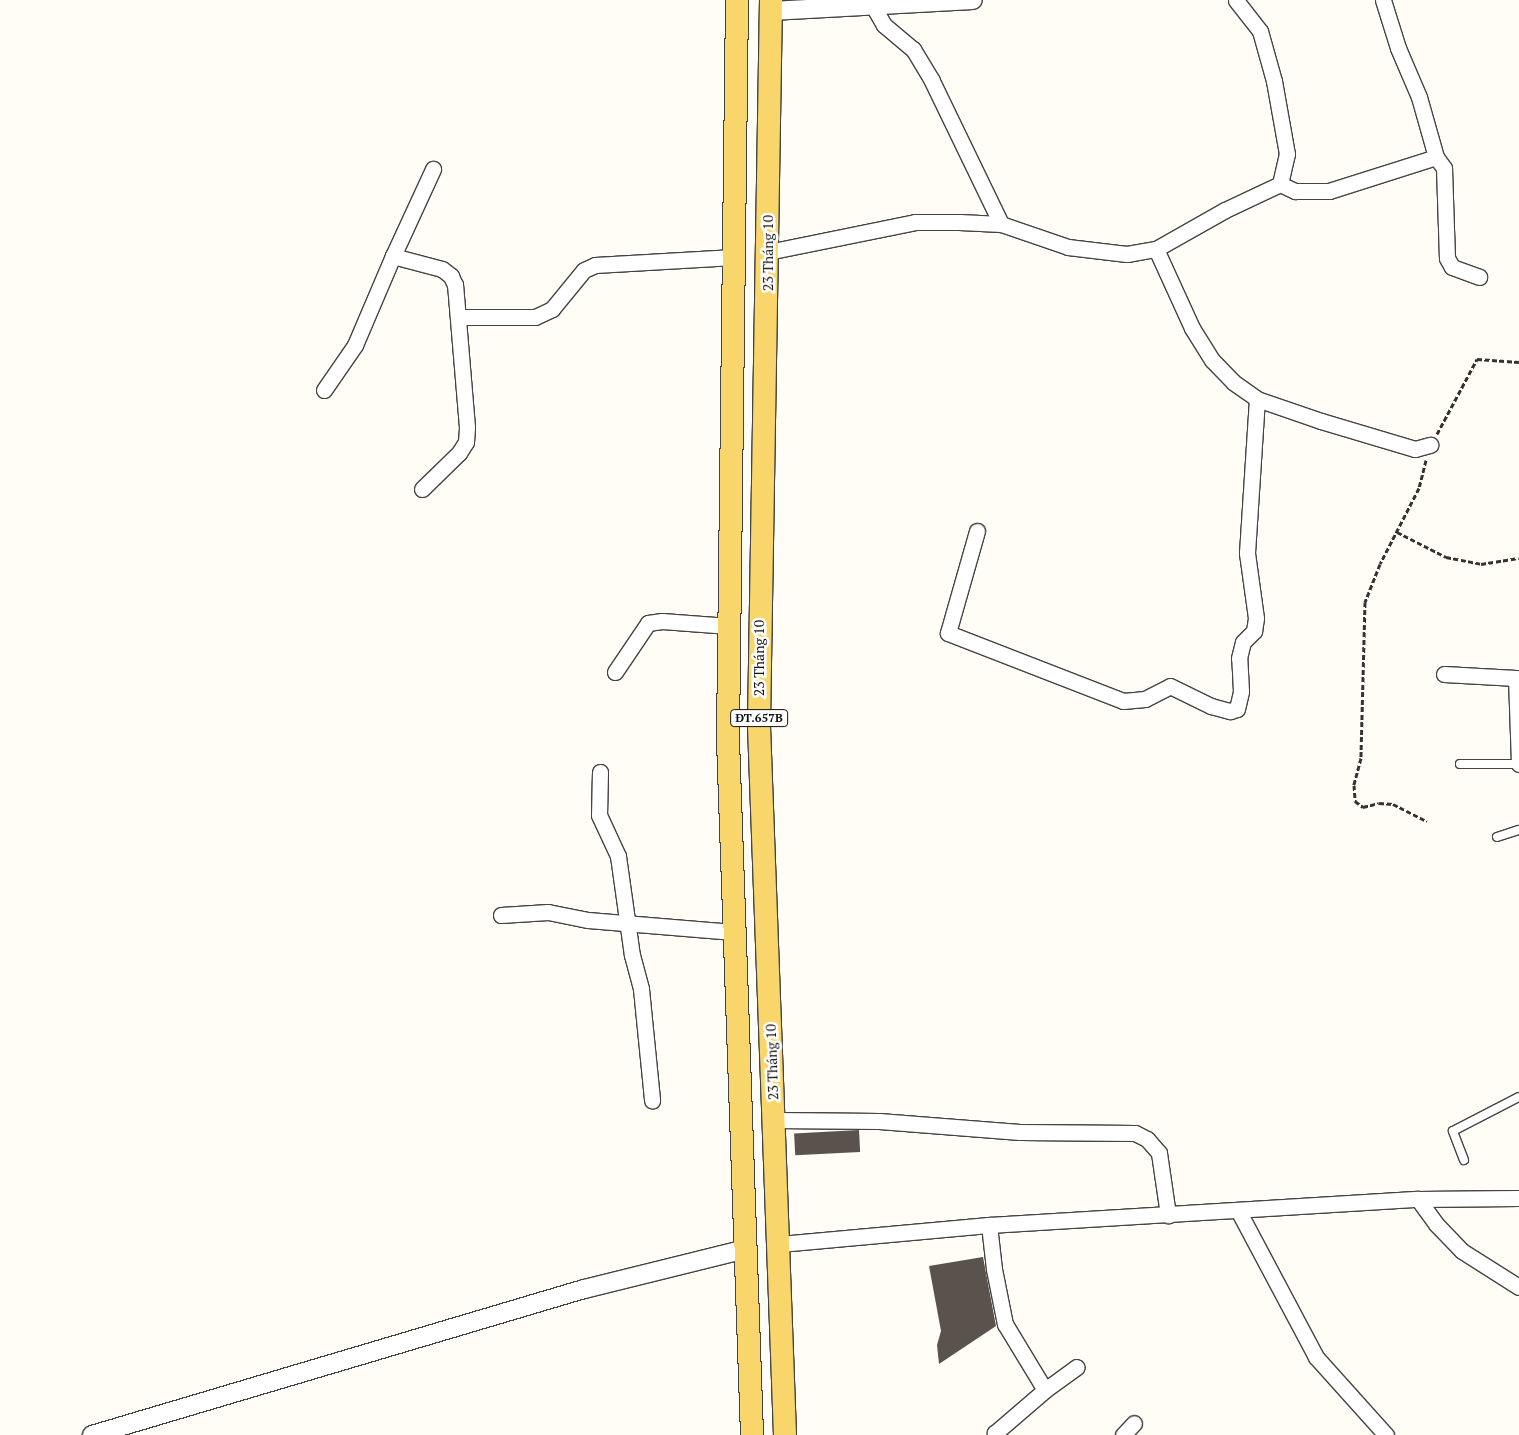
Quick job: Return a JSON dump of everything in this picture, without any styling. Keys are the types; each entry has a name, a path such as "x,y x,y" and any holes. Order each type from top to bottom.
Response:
{"main road":[{"path":"737,6 771,6"},
{"name":"ĐT.657B","path":"737,6 728,740 752,1435"},
{"name":"23 Tháng 10","path":"771,6 768,252 758,686 775,1120 784,1435"},
{"path":"734,256 768,252"},
{"path":"746,1249 779,1244"}],"street":[{"path":"771,6 872,6 974,0"},
{"path":"1236,0 1260,31 1274,81 1287,154 1280,184"},
{"path":"1383,0 1398,48 1419,98 1436,157 1444,168 1447,258 1452,267 1479,277"},
{"path":"872,6 884,25 913,49 932,81 1001,224"},
{"path":"1280,184 1294,191 1329,191 1436,157"},
{"path":"324,390 354,345 433,168"},
{"path":"768,252 915,222 1001,224 1091,251 1127,254 1156,249 1224,210 1280,184"},
{"path":"1156,249 1192,328 1212,360 1233,382 1257,399 1395,444 1415,449 1430,446"},
{"path":"393,256 442,269 451,276 459,317 466,442 460,453 422,489"},
{"path":"459,317 535,317 552,309 584,270 594,264 734,256"},
{"path":"977,531 948,633 1122,701 1146,699 1170,686 1211,706 1230,711 1237,709 1240,691 1239,658 1243,642 1254,631 1256,618 1247,553 1257,399"},
{"path":"615,672 648,623 662,620 729,626"},
{"path":"1444,674 1516,678 1518,764"},
{"path":"600,772 599,815 618,856 627,925 641,989 652,1100"},
{"path":"500,915 548,912 627,925 734,932"},
{"path":"775,1120 879,1122 1020,1132 1135,1133 1147,1139 1159,1153 1168,1215"},
{"path":"779,1244 989,1224 1240,1212 1418,1199 1519,1198"},
{"path":"1418,1199 1436,1224 1462,1251 1519,1287"},
{"path":"1240,1212 1316,1357 1386,1435"},
{"path":"989,1224 994,1269 1005,1324 1045,1390"},
{"path":"92,1435 584,1289 746,1249"},
{"path":"998,1435 996,1433 1045,1390 1077,1367"},
{"path":"1123,1435 1134,1423"}],"lane":[{"path":"1460,764 1518,764"},
{"path":"1496,837 1519,830"},
{"path":"1464,1160 1453,1131 1519,1097"}],"path":[{"path":"1427,821 1393,804 1379,803 1363,807 1356,802 1354,786 1361,758 1366,664 1365,602 1380,564 1419,488 1430,446 1477,359 1519,362"},
{"path":"1397,532 1446,557 1480,564 1519,558"}],"building":[{"path":"859,1130 860,1152 795,1155 794,1133"},
{"path":"983,1257 996,1326 939,1364 937,1345 941,1331 929,1266"}]}
